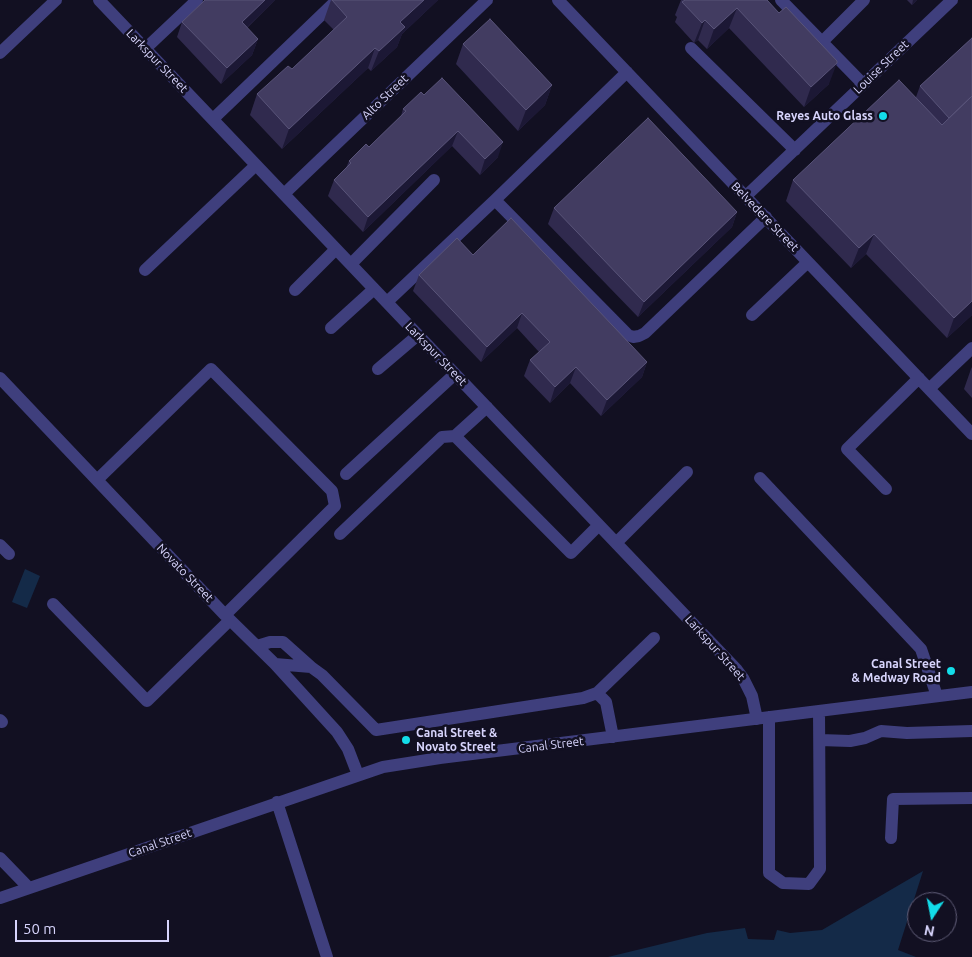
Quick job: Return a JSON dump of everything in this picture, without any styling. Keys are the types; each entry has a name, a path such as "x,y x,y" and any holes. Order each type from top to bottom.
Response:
{"street":[{"path":"0,53 56,0"},
{"name":"Larkspur Street","path":"99,0 737,670 748,686 763,718 769,873 783,883 809,884 820,869 820,740"},
{"path":"146,49 197,0"},
{"path":"213,120 337,0"},
{"name":"Alto Street","path":"284,194 487,0"},
{"name":"Belvedere Street","path":"558,0 972,434"},
{"path":"781,0 863,84"},
{"path":"822,42 864,0"},
{"name":"Louise Street","path":"746,196 952,0"},
{"path":"691,48 795,150"},
{"path":"387,302 627,72"},
{"path":"145,270 256,164"},
{"path":"350,264 434,180"},
{"path":"495,200 633,337 645,333 766,217"},
{"path":"295,290 336,249"},
{"path":"752,315 808,262"},
{"path":"331,328 374,289"},
{"path":"378,368 418,335"},
{"path":"929,389 972,348"},
{"path":"53,604 147,701 335,506 332,491 211,368 97,480"},
{"path":"346,474 455,374"},
{"path":"886,489 847,449 919,378"},
{"name":"Novato Street","path":"1,381 275,664 342,738 352,756 358,775"},
{"path":"340,534 442,438 455,436 486,407"},
{"path":"455,436 571,552 599,525"},
{"path":"616,542 687,472"},
{"path":"760,478 921,649 937,696"},
{"path":"257,646 276,641 283,642 322,675 376,730 583,698 597,694 654,638"},
{"path":"275,664 311,667"},
{"name":"Canal Street","path":"0,898 383,767 408,762 972,692"},
{"path":"597,694 606,702 613,737"},
{"path":"819,711 820,740 850,741 865,738 881,731 907,733 972,731"},
{"path":"891,838 893,799 972,798"},
{"path":"277,802 327,957"},
{"path":"0,858 29,888"}],"water":[{"path":"25,569 40,576 27,608 12,602"},
{"path":"923,871 916,892 907,892 907,922 898,950 916,957 608,957 707,933 745,928 748,939 774,940 777,930 790,933 822,930"}],"building":[{"path":"205,0 265,0 242,22 258,39 227,68 182,22"},
{"path":"332,0 424,0 400,22 405,27 379,51 375,48 289,129 257,94 288,66 292,69 347,17"},
{"path":"685,0 767,0 779,13 786,7 837,63 811,87 737,8 714,29 705,20 702,23 682,2"},
{"path":"490,19 552,85 526,110 463,44"},
{"path":"972,38 972,96 949,118 920,86"},
{"path":"442,78 503,142 485,159 458,131 368,217 334,180 366,144 369,147 406,111 403,109 421,92 424,95"},
{"path":"899,80 942,125 972,96 972,301 954,318 874,234 859,248 793,180"},
{"path":"648,118 737,212 644,302 554,208"},
{"path":"511,218 647,362 607,400 576,367 555,387 530,360 550,342 522,313 487,347 419,275 457,238 473,255"}],"place":[{"name":"Reyes Auto Glass","path":"883,116"},
{"name":"Canal Street & Medway Road","path":"951,671"},
{"name":"Canal Street & Novato Street","path":"406,740"}]}
